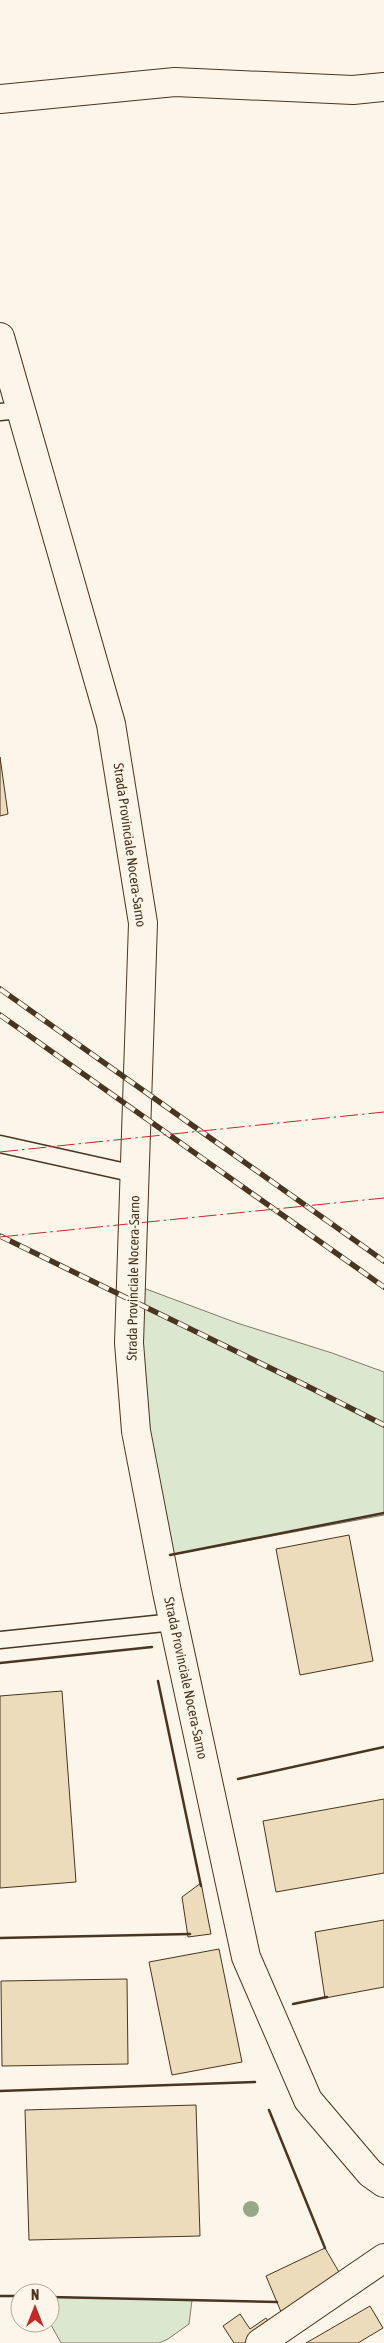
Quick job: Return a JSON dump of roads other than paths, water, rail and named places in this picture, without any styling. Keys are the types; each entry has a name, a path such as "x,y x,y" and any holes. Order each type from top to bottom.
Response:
{"main road":[{"path":"0,99 176,82 353,90 384,87"},
{"name":"Strada Provinciale Nocera-Sarno","path":"0,338 10,411 111,724 143,923 129,1343 136,1431 174,1622 246,1957 308,2100 370,2173 384,2183"},
{"path":"260,2343 384,2258"}],"lane":[{"path":"0,1144 135,1174"},
{"path":"0,1640 174,1622"}],"railway":[{"path":"0,989 384,1261"},
{"path":"0,1015 384,1287"},
{"path":"0,1236 384,1425"}]}
